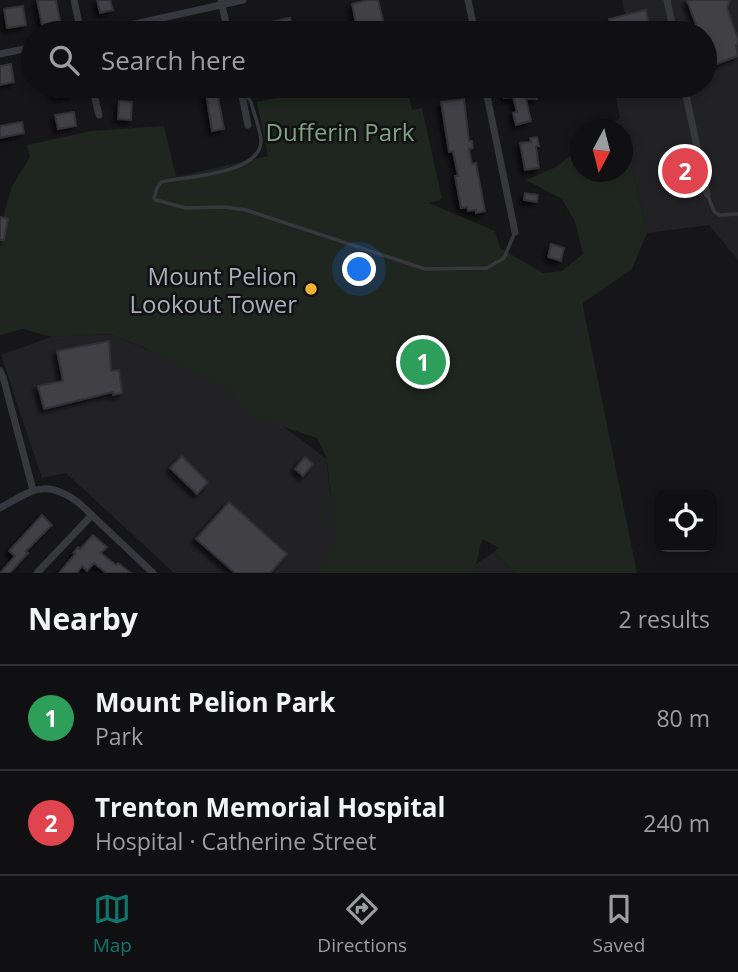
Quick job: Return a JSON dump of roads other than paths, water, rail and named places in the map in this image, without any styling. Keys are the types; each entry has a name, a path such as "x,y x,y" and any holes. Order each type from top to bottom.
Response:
{"street":[{"path":"74,0 78,21"},
{"path":"143,21 221,2 243,0"},
{"path":"468,0 472,21"},
{"path":"667,0 671,21"},
{"path":"221,2 225,21"},
{"path":"0,54 21,50"},
{"path":"95,98 99,116"},
{"path":"243,98 248,125"},
{"path":"487,98 514,232"},
{"path":"687,98 707,194"},
{"path":"0,371 33,490"},
{"path":"0,508 33,490 56,489 73,498 153,573"},
{"path":"37,573 92,515"}],"lane":[{"path":"248,98 261,139 256,154 239,166 211,174 161,182 156,188 154,198 186,208 224,207 246,210 425,269 487,268 504,258 514,232"},
{"path":"707,194 714,211 719,215 738,214"}],"place":[{"name":"Trenton Memorial Hospital","path":"685,171"},
{"name":"Mount Pelion Lookout Tower","path":"311,289"},
{"name":"Mount Pelion Park","path":"423,362"}],"park label":[{"name":"Dufferin Park","path":"340,131"}]}
